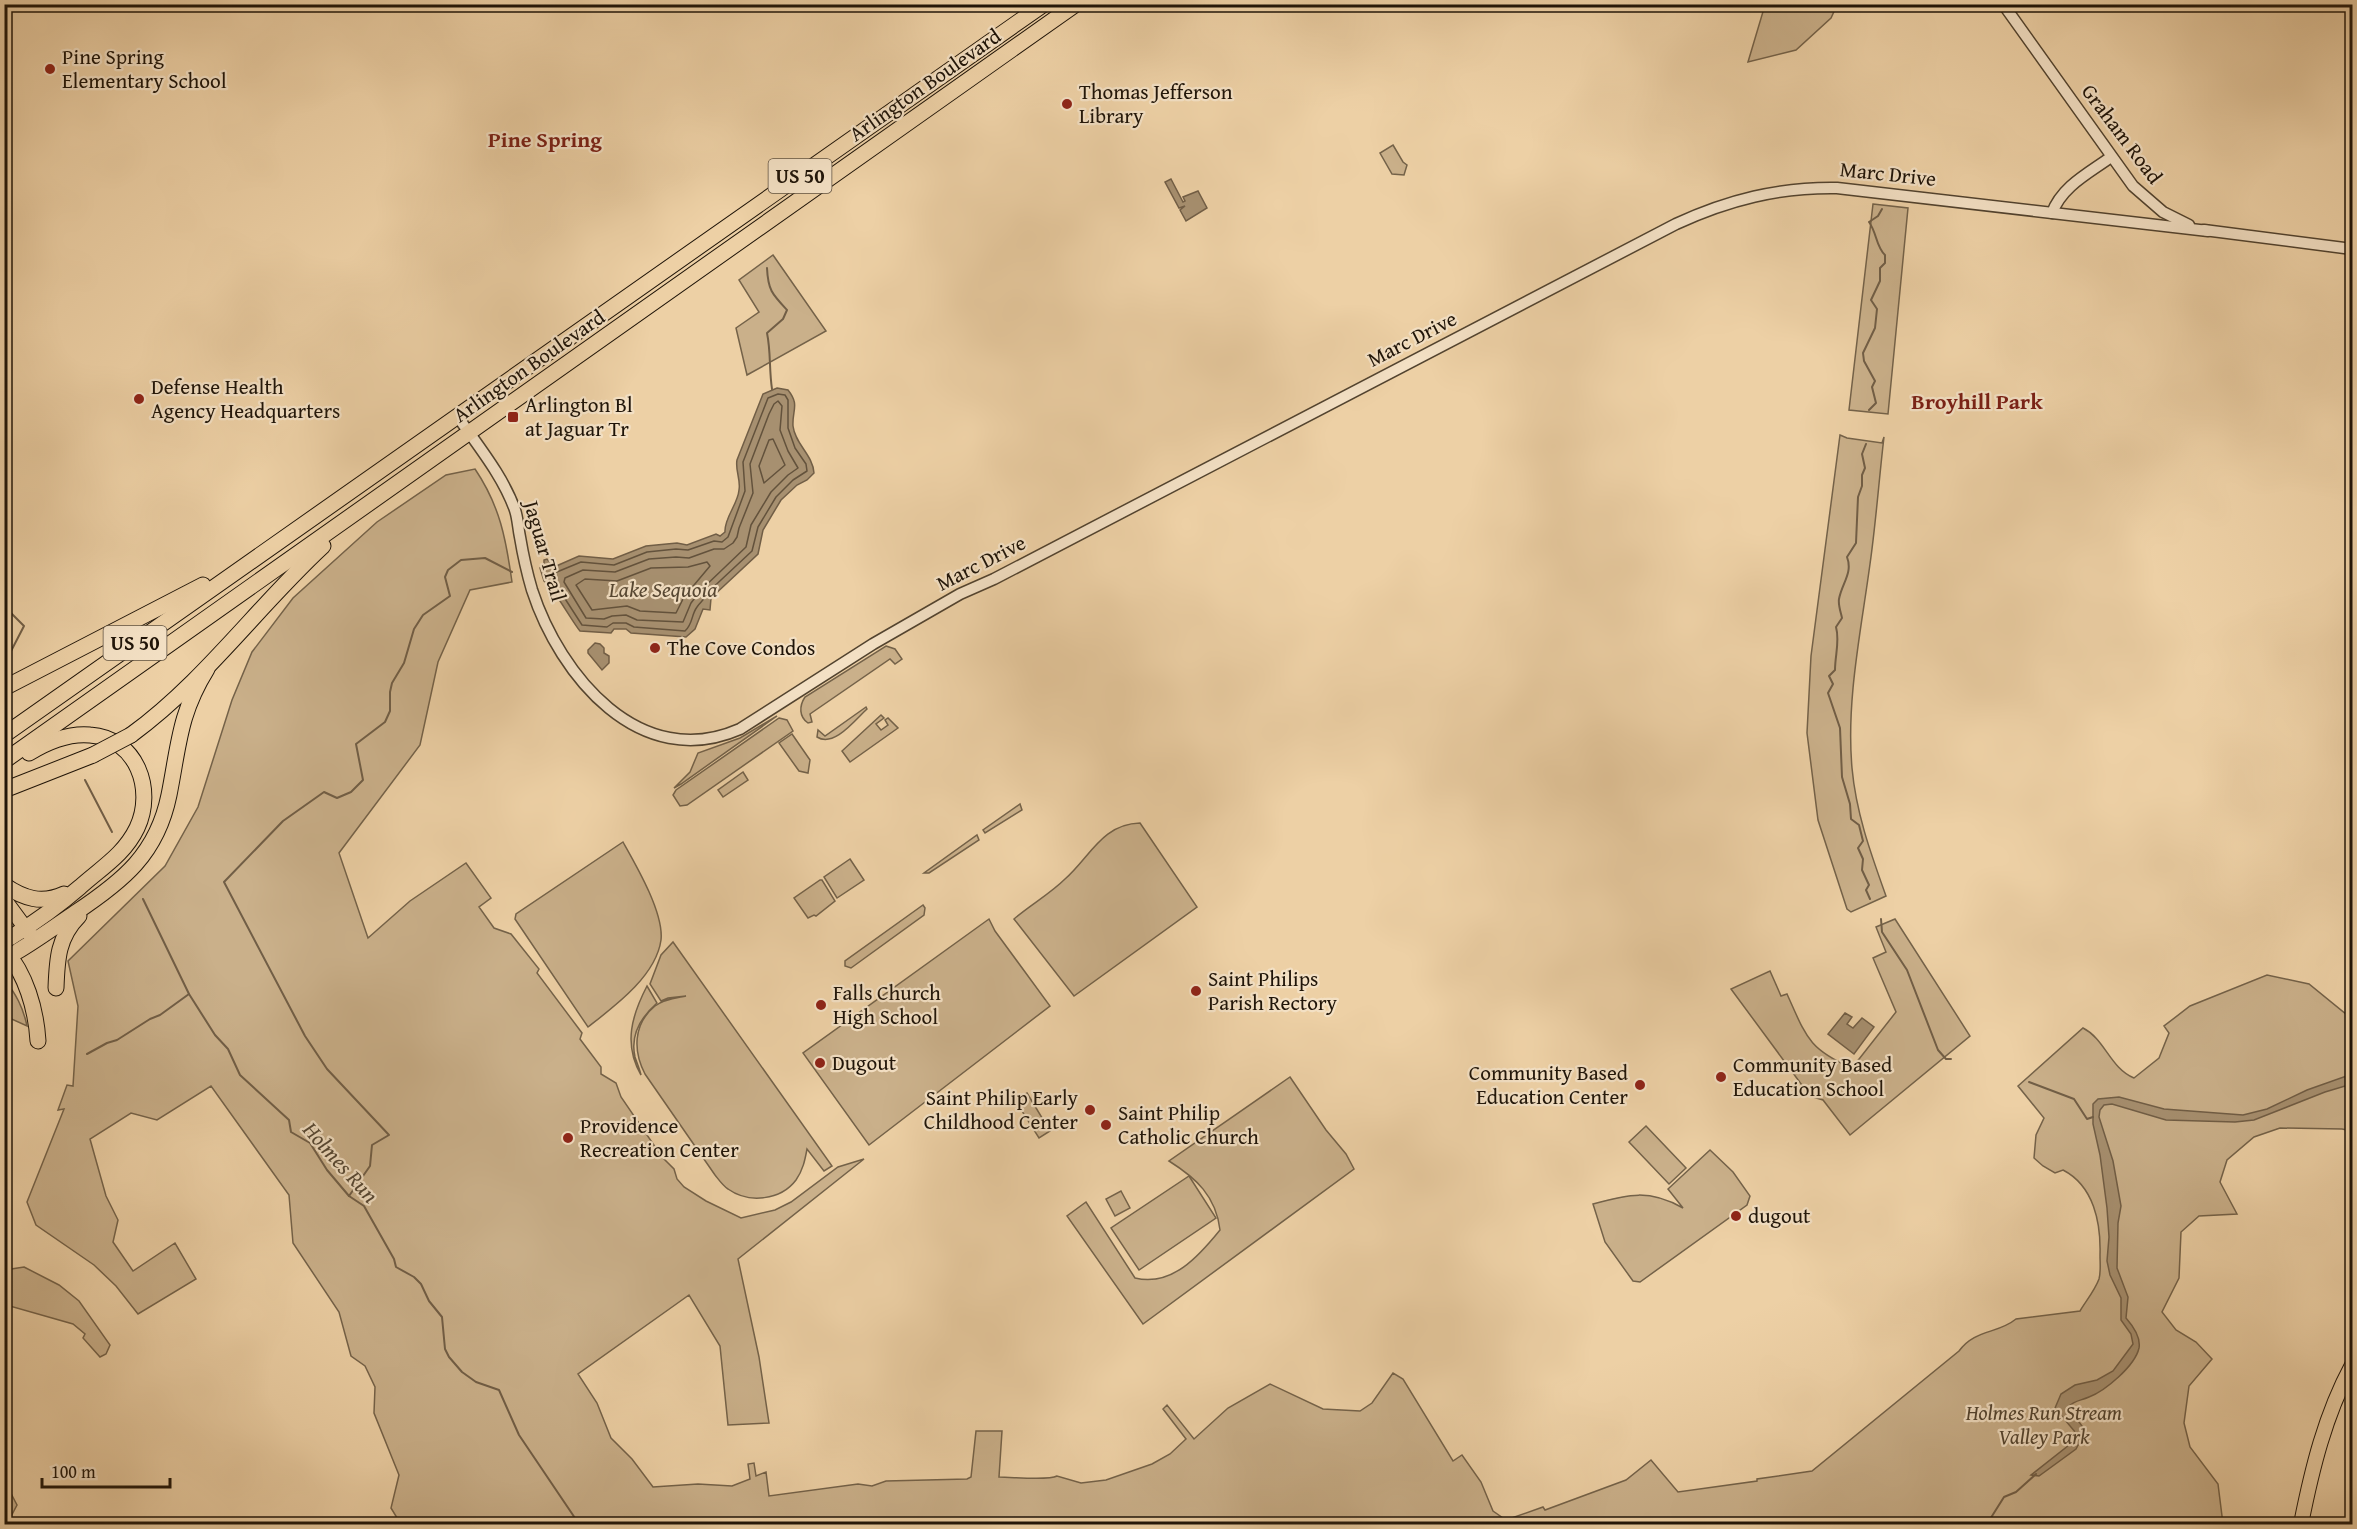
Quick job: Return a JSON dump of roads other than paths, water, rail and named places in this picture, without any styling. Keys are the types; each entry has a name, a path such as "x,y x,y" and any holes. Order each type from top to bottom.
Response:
{"highway":[{"name":"Arlington Boulevard","path":"4,735 1044,4"},
{"name":"Arlington Boulevard","path":"4,761 1076,4"},
{"path":"222,607 252,574 455,431 458,417"},
{"path":"4,790 93,755 131,735 153,719 207,669 299,568 376,499"},
{"path":"4,688 266,551"},
{"path":"56,988 58,957 69,926 99,897 128,874 143,857 159,827 169,796 187,705 207,669"},
{"path":"4,769 49,743 62,738 89,735 109,739 122,748 137,765 145,794 141,818 136,830 111,863 81,886 30,934"},
{"path":"4,885 24,897 37,901 57,897 81,886"},
{"path":"38,1041 34,1007 17,968 9,942 30,934 99,897"}],"main road":[{"path":"4,899 30,934"},
{"path":"2301,1524 2316,1453 2352,1365"}],"street":[{"name":"Graham Road","path":"2003,4 2133,186 2147,200 2178,220 2208,231 2352,249"},
{"path":"2052,213 2055,203 2067,189 2111,156"},
{"name":"Marc Drive","path":"689,741 715,738 740,729 873,644 960,594 994,579 1704,211 1753,195 1816,187 1882,191 2208,231"},
{"name":"Jaguar Trail","path":"458,417 498,476 515,510 526,569 533,592 550,630 568,661 596,696 628,722 652,734 689,741"}],"water":[{"path":"1171,179 1183,202 1185,201 1183,197 1198,191 1207,208 1186,221 1180,210 1185,206 1179,208 1165,182"},
{"name":"Lake Sequoia","path":"777,388 788,390 792,395 795,408 794,432 811,461 814,473 781,500 763,530 758,554 711,598 710,610 703,609 695,629 686,637 631,633 626,629 614,629 611,633 580,631 552,589 544,581 540,568 544,560 547,559 554,567 579,556 613,559 646,546 677,543 687,545 716,534 720,536 725,532 738,495 737,460 763,394"},
{"path":"595,643 600,644 604,648 604,653 609,656 609,663 602,670 588,653"},
{"path":"1845,1013 1852,1017 1847,1024 1853,1028 1862,1018 1874,1027 1854,1054 1828,1034"},
{"path":"2352,1074 2352,1084 2325,1092 2254,1120 2235,1122 2166,1120 2112,1104 2104,1105 2099,1117 2113,1161 2121,1206 2118,1223 2117,1268 2128,1297 2126,1318 2138,1336 2139,1348 2126,1370 2111,1384 2068,1407 2082,1426 2084,1434 2076,1449 2039,1476 2031,1475 2069,1445 2076,1433 2055,1408 2061,1394 2075,1385 2097,1380 2113,1371 2133,1344 2131,1334 2121,1320 2121,1298 2110,1275 2107,1261 2109,1237 2107,1208 2100,1155 2093,1124 2093,1104 2098,1099 2119,1097 2164,1109 2243,1115 2267,1109 2307,1090"}],"waterway":[{"path":"1869,410 1876,403 1872,387 1875,381 1864,361 1863,353 1875,328 1877,309 1871,300 1880,281 1880,268 1885,263 1885,255 1869,222 1878,216 1882,209"},
{"path":"767,268 768,282 772,291 787,310 783,319 767,333 772,389"},
{"path":"1866,444 1862,454 1865,468 1858,497 1856,543 1847,557 1849,568 1840,593 1839,606 1842,618 1836,627 1835,670 1829,676 1833,684 1828,693 1840,728 1842,777 1850,804 1851,819 1859,825 1863,841 1858,848 1863,859 1862,870 1869,885 1866,890 1870,899"},
{"path":"349,1196 370,1166 372,1145 389,1135 327,1069 305,1036 224,882 283,821 324,792 337,798 351,792 363,780 356,744 385,722 390,711 392,683 404,663 414,629 423,615 450,596 445,577 448,570 461,560 485,558 512,572"},
{"name":"Holmes Run","path":"4,615 11,613 24,626 9,655"},
{"name":"Holmes Run","path":"85,780 112,832"},
{"name":"Holmes Run","path":"143,899 189,994 215,1035 228,1049 240,1075 289,1120 291,1132 310,1143 327,1170 349,1196 364,1206 394,1259 396,1267 414,1277 421,1284 429,1301 442,1317 445,1349 449,1357 462,1372 476,1382 499,1390 519,1435 579,1524"},
{"path":"1881,919 1882,932 1907,970 1938,1050 1946,1059 1951,1059"},
{"path":"87,1054 160,1015 189,994"},
{"path":"2029,1082 2074,1099 2087,1119 2093,1117"},
{"name":"Holmes Run","path":"1987,1524 2004,1497 2016,1492 2036,1474"}],"place":[{"name":"Pine Spring Elementary School","path":"50,69"},
{"name":"Thomas Jefferson Library","path":"1067,104"},
{"name":"Defense Health Agency Headquarters","path":"139,399"},
{"name":"Arlington Bl at Jaguar Tr","path":"513,417"},
{"name":"The Cove Condos","path":"655,648"},
{"name":"Saint Philips Parish Rectory","path":"1196,991"},
{"name":"Falls Church High School","path":"821,1005"},
{"name":"Dugout","path":"820,1063"},
{"name":"Community Based Education School","path":"1721,1077"},
{"name":"Community Based Education Center","path":"1640,1085"},
{"name":"Saint Philip Early Childhood Center","path":"1090,1110"},
{"name":"Saint Philip Catholic Church","path":"1106,1125"},
{"name":"Providence Recreation Center","path":"568,1138"},
{"name":"dugout","path":"1736,1216"}],"district":[{"name":"Pine Spring","path":"545,139"},
{"name":"Broyhill Park","path":"1977,401"}],"park label":[{"name":"Holmes Run Stream Valley Park","path":"2044,1425"}]}
